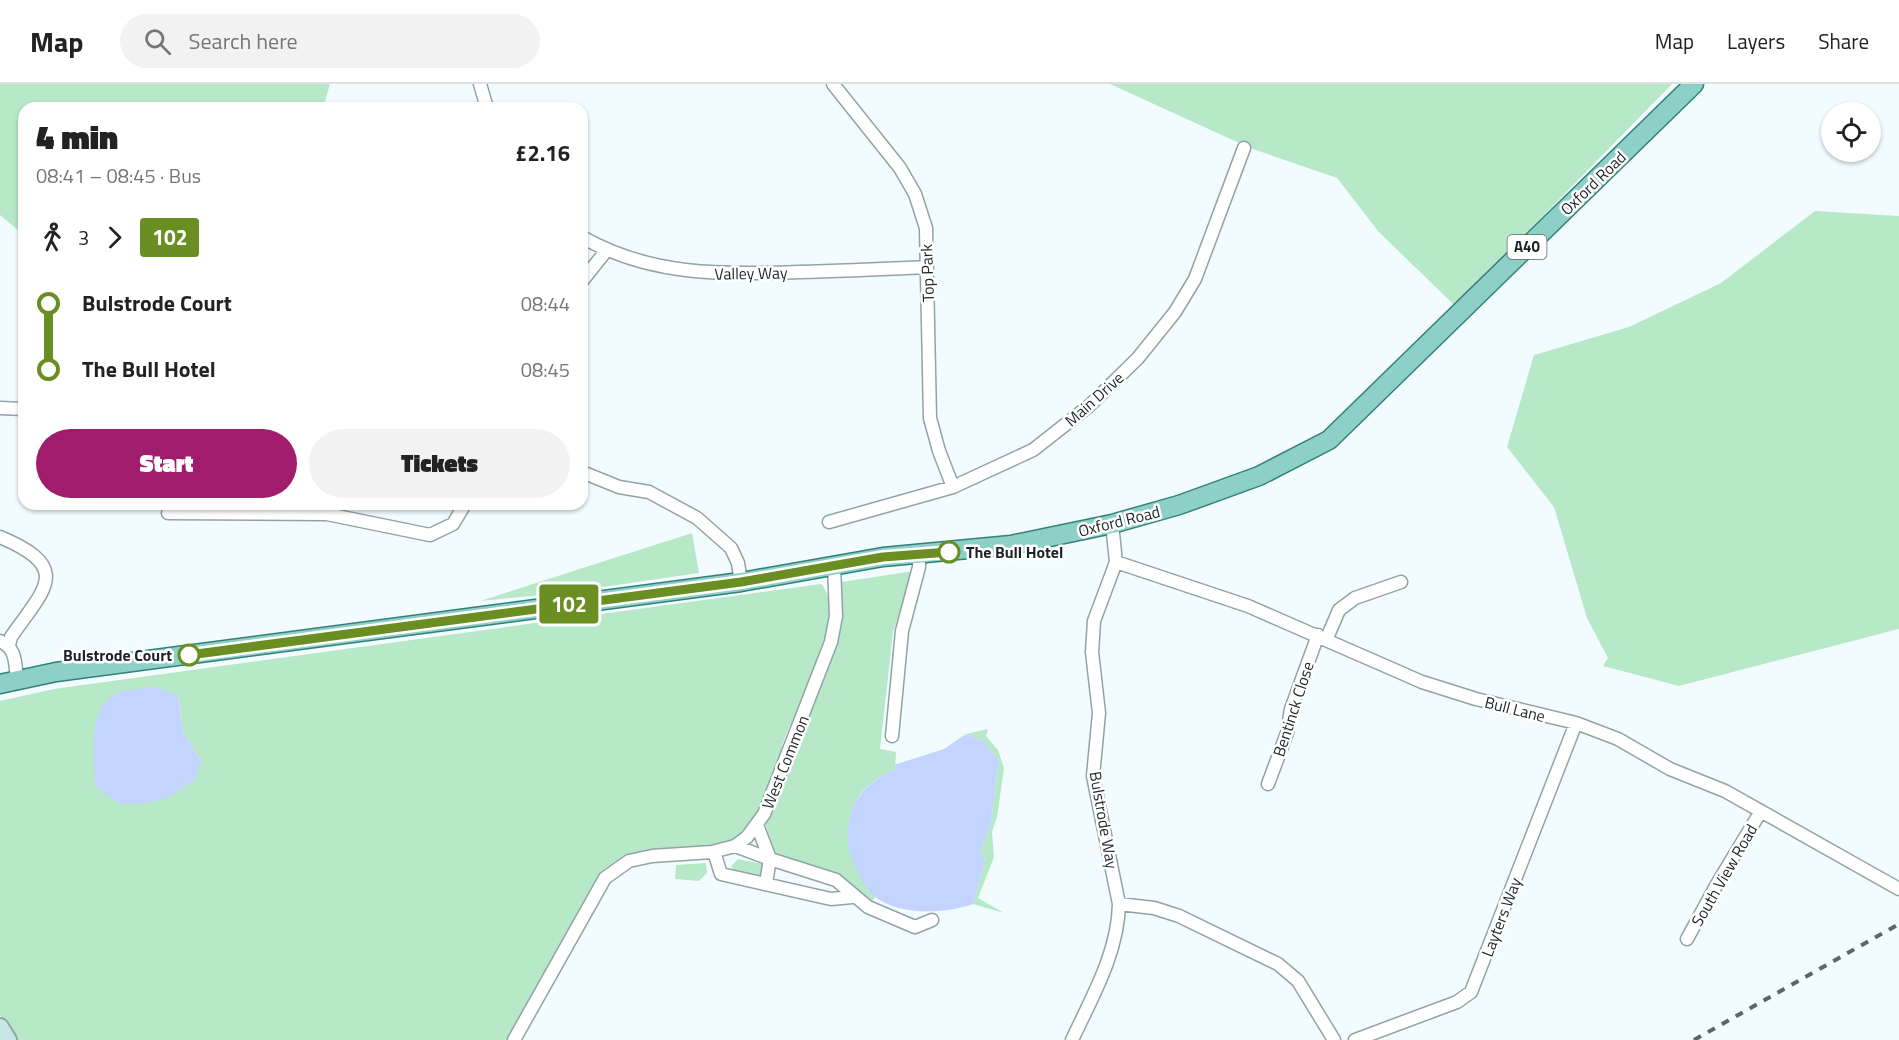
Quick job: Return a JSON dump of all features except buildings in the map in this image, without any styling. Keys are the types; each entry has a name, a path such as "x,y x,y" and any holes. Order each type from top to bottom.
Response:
{"main road":[{"name":"Oxford Road","path":"9,682 56,672 741,582 834,565 1011,545 1112,524 1179,505 1259,476 1329,440 1694,84"},
{"path":"0,1027 8,1040"}],"street":[{"path":"480,84 485,102"},
{"name":"Top Park","path":"833,84 900,168 915,194 926,228 930,418 939,451 953,487"},
{"name":"Main Drive","path":"829,522 953,487 1033,450 1089,406 1138,358 1175,312 1195,279 1244,148"},
{"name":"Valley Way","path":"588,240 606,251 680,271 716,274 927,267"},
{"path":"588,274 606,251"},
{"path":"0,408 18,409"},
{"path":"588,474 619,487 650,492 697,518 731,548 738,563 741,582"},
{"path":"168,513 327,514 430,535 453,524 461,510"},
{"name":"Bulstrode Way","path":"1072,1040 1107,965 1119,917 1119,904 1093,776 1099,713 1092,652 1094,621 1116,562 1112,524"},
{"path":"0,537 20,547 44,566 46,576 44,591 11,637 4,643 14,653 9,682"},
{"path":"892,736 902,631 919,567 919,554"},
{"name":"Bull Lane","path":"1116,562 1248,606 1322,636 1422,682 1476,699 1576,723 1618,739 1670,769 1725,791 1898,888"},
{"name":"West Common","path":"514,1040 605,878 629,861 652,856 714,852 735,846 757,825 764,814 831,642 836,616 834,565"},
{"name":"Bentinck Close","path":"1269,784 1287,733 1291,709 1322,636 1339,610 1355,598 1401,582"},
{"name":"Layters Way","path":"1355,1040 1457,1002 1471,992 1576,723"},
{"name":"South View Road","path":"1687,939 1761,811"},
{"path":"757,825 770,859 766,883"},
{"path":"735,846 836,880 852,897 868,907 915,927 932,920"},
{"path":"714,852 721,874 831,899 852,897"},
{"path":"797,890 802,869"},
{"path":"1119,904 1154,908 1179,916 1278,964 1298,981 1334,1040"}],"green space":[{"path":"0,84 330,84 325,102 18,102 18,230 0,215"},
{"path":"1110,84 1672,84 1455,306 1378,231 1337,178 1250,148"},
{"path":"1815,211 1899,216 1899,629 1679,686 1603,666 1608,658 1587,618 1554,507 1507,447 1534,355 1629,327 1721,283"},
{"path":"692,533 699,573 562,593 480,601"},
{"path":"913,571 893,632 880,749 896,752 895,770 875,780 861,793 853,809 849,826 849,844 854,863 875,897 872,902 775,854 765,823 833,647 842,582"},
{"path":"821,584 828,596 830,611 824,648 811,686 800,716 790,725 782,745 782,761 756,816 740,836 712,848 618,863 509,1040 15,1040 0,1015 0,701 54,689","holes":["178,696 183,732 201,761 119,804"]},
{"path":"988,729 986,736 998,750 1004,768 997,817 992,832 994,857 978,898 1004,913 973,904 985,859 980,851 990,827 999,760 983,741 966,734"},
{"path":"738,859 763,864 765,869 760,878 734,872 731,866"},
{"path":"706,863 707,873 699,881 675,879 676,865"}],"water":[{"path":"156,687 178,696 183,732 201,761 196,779 167,798 140,804 119,804 95,786 96,723 106,702 115,694"},
{"path":"966,734 983,741 999,760 990,827 980,851 985,859 973,904 950,910 923,911 897,908 885,903 867,889 851,856 848,825 858,798 880,777 895,770 894,765 944,749"}],"railway":[{"path":"1694,1040 1899,924"}],"bus line":[{"name":"102","path":"189,655 741,582 883,557 949,552"}],"place":[{"name":"The Bull Hotel","path":"949,552"},
{"name":"Bulstrode Court","path":"189,655"}]}
